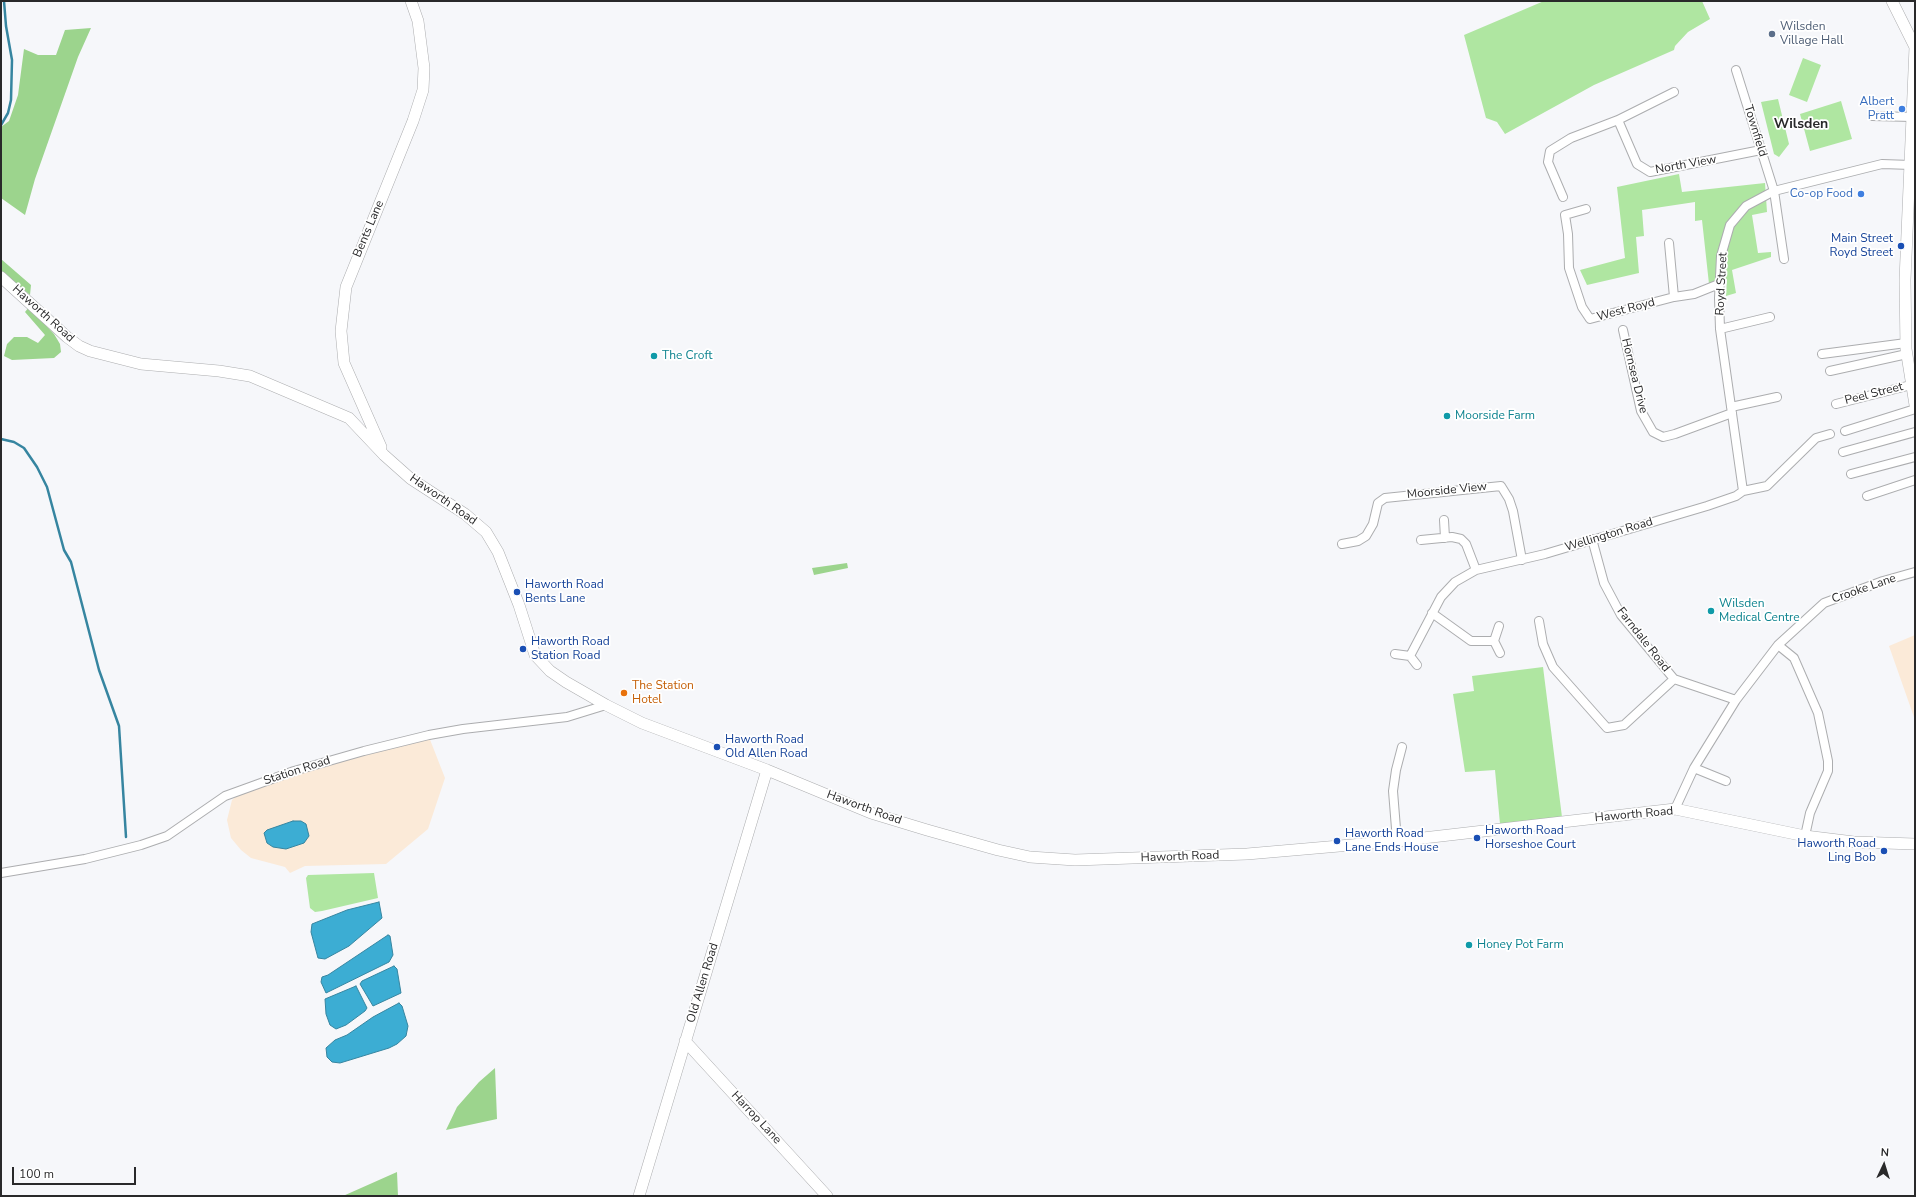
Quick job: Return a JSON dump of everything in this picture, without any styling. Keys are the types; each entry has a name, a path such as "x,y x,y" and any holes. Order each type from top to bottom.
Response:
{"main road":[{"name":"Bents Lane","path":"384,455 344,363 341,331 346,287 415,115 423,90 424,68 418,20 410,1"},
{"path":"1892,1 1915,47 1913,125 1905,280 1906,349 1915,405"},
{"name":"Haworth Road","path":"1,277 67,337 79,346 90,351 141,364 219,371 250,376 349,418 384,455 411,479 465,514 486,532 498,552 520,605 535,655 555,674 606,706 649,726 767,770 872,813 1030,858 1075,860 1193,857 1397,841 1674,809 1805,836 1854,842 1915,844"},
{"name":"Old Allen Road","path":"639,1196 767,770"},
{"name":"Harrop Lane","path":"685,1041 827,1196"}],"street":[{"name":"Townfield","path":"1736,70 1774,191 1784,259"},
{"path":"1563,197 1548,162 1550,151 1571,138 1618,120 1674,92"},
{"path":"1872,116 1913,125"},
{"name":"North View","path":"1618,120 1637,164 1650,172 1760,150"},
{"name":"Royd Street","path":"1743,491 1720,329 1719,284 1721,256 1730,225 1746,206 1774,191 1882,164 1911,165"},
{"name":"West Royd","path":"1586,209 1565,214 1568,234 1569,268 1582,307 1590,319 1674,297 1694,294 1719,284"},
{"path":"1668,243 1674,297"},
{"path":"1720,329 1770,317"},
{"name":"Hornsea Drive","path":"1623,330 1641,411 1653,432 1663,437 1675,434 1731,410 1777,397"},
{"path":"1822,354 1856,349 1906,349"},
{"path":"1856,349 1860,364"},
{"path":"1830,371 1860,364 1906,349"},
{"name":"Peel Street","path":"1836,404 1912,380"},
{"path":"1845,431 1915,409"},
{"path":"1843,452 1915,432"},
{"name":"Wellington Road","path":"1410,656 1442,597 1455,582 1476,570 1522,560 1707,506 1736,496 1743,491 1766,486 1816,438 1830,434"},
{"path":"1851,474 1915,457"},
{"path":"1866,496 1915,480"},
{"name":"Moorside View","path":"1342,544 1358,541 1366,536 1373,524 1378,503 1385,498 1501,486 1509,499 1513,511 1522,560"},
{"path":"1444,520 1445,538"},
{"path":"1421,540 1457,538 1464,541 1476,570"},
{"name":"Farndale Road","path":"1592,539 1604,583 1621,615 1674,679 1736,700"},
{"name":"Crooke Lane","path":"1694,768 1736,700 1778,645 1824,603 1883,581 1915,572"},
{"path":"1432,613 1471,641 1494,641"},
{"path":"1539,621 1542,644 1554,667 1607,728 1624,725 1674,679"},
{"path":"1500,626 1494,641 1500,653"},
{"path":"1778,645 1794,658 1818,713 1828,761 1828,771 1810,813 1805,836"},
{"path":"1395,654 1410,656 1417,665"},
{"name":"Station Road","path":"1,874 85,859 141,846 167,836 225,796 294,771 364,751 428,735 463,729 567,717 606,706"},
{"path":"1397,841 1393,791 1402,746"},
{"path":"1674,809 1694,768 1726,781"}],"shaded area":[{"path":"1915,635 1915,720 1889,646"},
{"path":"429,737 445,778 428,829 386,864 305,866 290,873 285,867 251,858 241,850 231,838 227,820 232,800 241,792 295,773"}],"green space":[{"path":"1544,1 1702,1 1710,19 1688,32 1675,46 1674,50 1594,85 1505,134 1497,122 1486,118 1464,35"},
{"path":"91,28 78,57 35,179 25,215 1,198 1,127 9,121 18,95 24,49 38,55 56,55 65,30"},
{"path":"1803,58 1821,65 1807,102 1789,95"},
{"path":"1778,99 1789,144 1779,157 1774,154 1761,102"},
{"path":"1841,101 1852,139 1810,151 1800,114"},
{"path":"1679,174 1682,192 1765,183 1767,212 1752,215 1758,253 1771,252 1771,257 1732,270 1736,293 1726,296 1727,279 1709,284 1702,220 1695,221 1695,202 1642,210 1644,236 1636,237 1639,273 1587,285 1580,270 1625,258 1617,187"},
{"path":"1,259 31,285 30,295 1,271"},
{"path":"29,307 54,334 60,344 61,352 54,358 12,360 4,356 7,344 14,337 27,337 38,343 45,335 25,312"},
{"path":"847,563 848,568 814,575 812,568"},
{"path":"1543,667 1562,817 1500,824 1495,770 1465,772 1453,694 1474,691 1472,676"},
{"path":"374,873 378,898 322,911 315,912 310,908 306,878 308,875"},
{"path":"495,1068 497,1119 446,1130 457,1107 479,1082"},
{"path":"397,1172 398,1196 343,1196"}],"water":[{"path":"293,821 301,821 306,824 309,836 304,843 286,849 273,847 267,843 264,833 267,830"},
{"path":"379,902 382,918 349,946 325,959 318,958 311,932 312,924 347,910"},
{"path":"388,935 390,936 393,955 389,962 326,993 321,982 322,977 328,975"},
{"path":"394,966 397,969 401,993 373,1006 360,984 362,981"},
{"path":"356,986 367,1008 346,1025 336,1029 330,1025 326,1014 325,999"},
{"path":"399,1003 402,1006 408,1026 406,1036 397,1044 389,1048 340,1063 332,1062 327,1057 326,1048 335,1040 347,1035 373,1017"}],"waterway":[{"path":"1,125 8,113 11,100 12,60 6,26 4,1"},
{"path":"1,439 14,442 24,448 37,467 47,487 64,550 71,562 99,670 119,726 126,837"}],"place":[{"name":"Wilsden Village Hall","path":"1772,34"},
{"name":"Albert Pratt","path":"1902,109"},
{"name":"Co-op Food","path":"1861,194"},
{"name":"Main Street Royd Street","path":"1901,246"},
{"name":"The Croft","path":"654,356"},
{"name":"Moorside Farm","path":"1447,416"},
{"name":"Haworth Road Bents Lane","path":"517,592"},
{"name":"Wilsden Medical Centre","path":"1711,611"},
{"name":"Haworth Road Station Road","path":"523,649"},
{"name":"The Station Hotel","path":"624,693"},
{"name":"Haworth Road Old Allen Road","path":"717,747"},
{"name":"Haworth Road Horseshoe Court","path":"1477,838"},
{"name":"Haworth Road Lane Ends House","path":"1337,841"},
{"name":"Haworth Road Ling Bob","path":"1884,851"},
{"name":"Honey Pot Farm","path":"1469,945"}],"district":[{"name":"Wilsden","path":"1801,125"}]}
